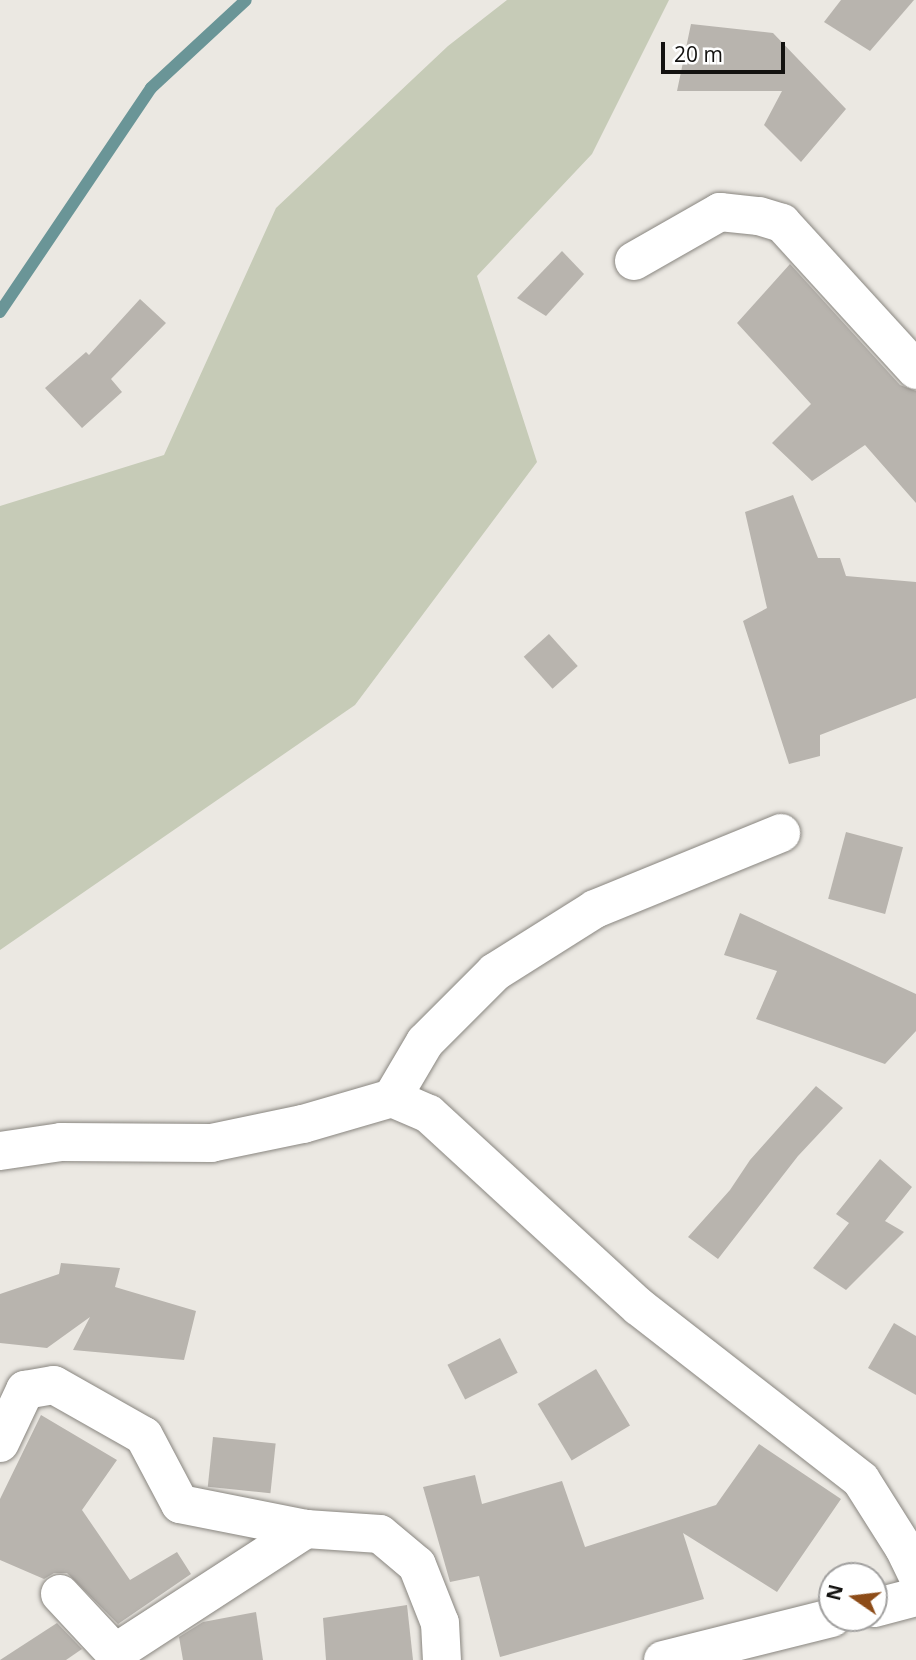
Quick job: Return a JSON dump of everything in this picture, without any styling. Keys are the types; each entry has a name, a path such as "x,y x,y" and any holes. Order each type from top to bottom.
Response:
{"street":[{"path":"634,261 720,212 759,216 782,223 916,370"},
{"path":"392,1098 425,1042 495,972 595,909 781,833"},
{"path":"0,1151 61,1142 211,1143 303,1124 392,1098 429,1114 639,1307 861,1480 912,1554"},
{"path":"0,1443 25,1390 54,1385 144,1436 180,1504 306,1529 380,1534 417,1565 440,1623 442,1660"},
{"path":"60,1594 115,1653 306,1529"},
{"path":"888,1604 916,1597"},
{"path":"663,1660 818,1621"}],"green space":[{"path":"507,0 669,0 592,154 477,276 537,462 355,705 0,950 0,506 164,455 276,208 448,46"}],"building":[{"path":"841,0 914,0 870,51 824,22"},
{"path":"691,24 773,33 846,109 801,162 764,125 782,91 677,91"},
{"path":"562,251 584,274 546,316 517,298"},
{"path":"790,264 900,385 916,391 916,503 865,445 812,481 772,443 811,404 737,323"},
{"path":"140,299 166,323 111,379 122,392 82,428 45,388 86,352 89,355"},
{"path":"793,495 818,558 840,558 846,576 916,582 916,698 820,735 820,756 789,764 743,621 767,608 745,512"},
{"path":"549,634 578,666 553,689 524,657"},
{"path":"846,832 903,847 885,914 828,899"},
{"path":"740,913 916,994 916,1031 885,1064 756,1019 777,971 724,955"},
{"path":"816,1086 843,1108 798,1156 718,1259 688,1237 730,1190 750,1160"},
{"path":"880,1159 912,1187 885,1221 904,1232 846,1290 813,1268 849,1223 836,1214"},
{"path":"61,1263 120,1268 115,1287 196,1311 184,1360 73,1350 90,1317 47,1348 0,1343 0,1294 59,1274"},
{"path":"894,1323 916,1336 916,1395 868,1368"},
{"path":"500,1338 518,1373 465,1400 447,1365"},
{"path":"596,1369 630,1426 572,1461 538,1404"},
{"path":"41,1415 117,1460 82,1510 130,1580 177,1552 191,1574 118,1624 67,1573 54,1573 44,1579 0,1560 0,1499"},
{"path":"213,1437 276,1444 270,1493 208,1487"},
{"path":"759,1444 841,1499 777,1592 683,1533 704,1599 500,1657 479,1576 450,1582 423,1487 475,1475 482,1504 562,1481 585,1547 716,1505"},
{"path":"407,1605 413,1660 326,1660 323,1618"},
{"path":"256,1612 263,1660 183,1660 179,1637 203,1622"},
{"path":"57,1623 82,1649 66,1660 0,1660"}],"waterway":[{"path":"0,312 151,88 246,0"}]}
